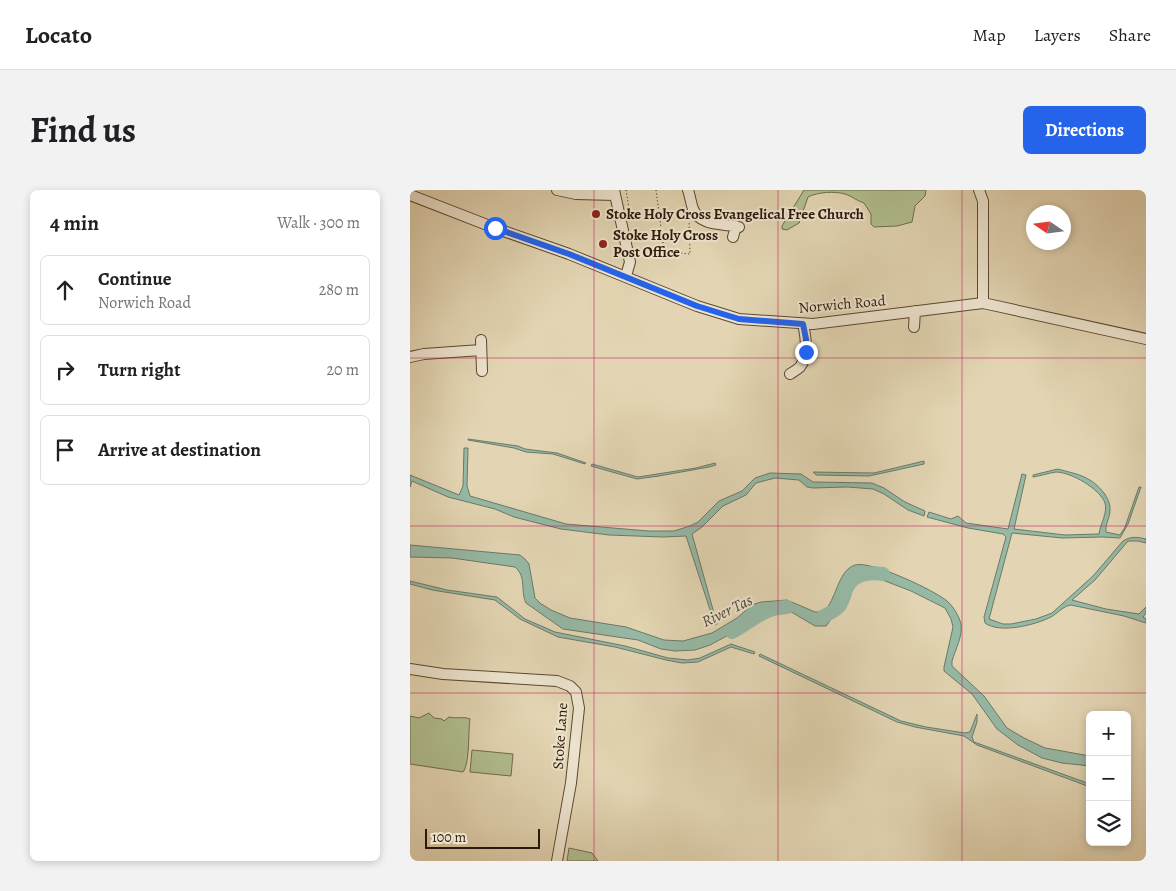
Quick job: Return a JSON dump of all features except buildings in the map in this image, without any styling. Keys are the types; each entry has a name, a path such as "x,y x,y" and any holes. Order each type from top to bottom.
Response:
{"street":[{"path":"557,190 576,194 615,193 630,262 626,276"},
{"path":"688,190 694,210 700,219 736,230"},
{"path":"979,190 983,201 983,303"},
{"name":"Norwich Road","path":"410,194 626,276 697,306 739,319 813,324 983,303 1146,339"},
{"path":"914,327 915,311"},
{"path":"790,374 800,367 806,352 803,324"},
{"path":"410,357 481,345 482,371"},
{"name":"Stoke Lane","path":"410,669 443,674 557,682 570,686 576,692 579,708 573,765 557,861"}],"path":[{"path":"656,190 664,251"},
{"path":"635,248 690,254 688,212 694,210"}],"shaded area":[{"path":"804,190 926,190 925,196 915,206 912,222 897,226 874,227 871,224 871,214 864,203 845,194 827,192 808,197 799,223 787,230 782,229"},
{"path":"468,439 557,453 586,463 553,454 526,452"},
{"path":"464,448 468,448 467,486 470,496 566,524 648,531 674,531 698,522 719,501 742,491 755,478 770,473 801,474 813,482 872,483 925,511 924,516 908,510 873,489 847,487 813,488 807,487 799,480 775,478 756,483 746,495 723,506 702,527 692,534 717,624 715,625 686,536 609,535 561,529 448,497 412,481 410,487 410,475 459,495 463,486"},
{"path":"924,461 924,464 869,476 816,475 813,472 874,473"},
{"path":"715,463 716,465 709,467 637,479 591,466 592,464 638,477 696,468"},
{"path":"1058,469 1085,477 1096,484 1103,492 1110,505 1106,532 1120,535 1125,527 1139,487 1141,487 1128,524 1120,538 1062,538 1012,533 989,619 1003,624 1011,624 1036,619 1052,613 1093,576 1123,541 1137,537 1146,539 1146,543 1128,541 1095,580 1072,600 1106,609 1139,614 1146,607 1146,613 1143,617 1146,619 1146,623 1124,616 1071,605 1063,608 1051,617 1018,627 999,628 985,623 984,617 1006,537 1003,534 968,528 927,517 929,512 951,519 958,516 966,523 1008,529 1022,474 1026,475 1014,529 1065,535 1099,534 1106,507 1097,492 1077,478 1062,473 1056,472 1033,477 1033,475"},
{"path":"410,545 520,555 529,564 535,598 551,610 570,618 626,627 664,640 683,641 712,633 737,618 752,605 761,602 787,600 815,612 823,612 828,607 844,573 849,568 855,565 863,565 887,571 940,596 956,611 961,629 952,666 984,696 1007,728 1045,748 1086,755 1086,766 1062,763 1042,758 1018,745 997,729 972,694 944,671 953,627 945,608 911,591 867,574 858,574 853,577 835,614 826,626 815,626 788,610 771,610 757,614 745,626 710,645 695,650 675,651 661,649 638,640 563,629 526,603 521,575 515,567 452,558 410,557"},
{"path":"410,581 447,590 497,597 525,619 555,632 625,646 668,658 688,660 700,658 731,644 755,652 754,654 731,647 698,662 682,663 666,660 615,647 558,637 520,619 495,600 432,590 410,584"},
{"path":"760,654 901,721 965,733 970,732 977,714 977,722 972,737 974,742 1086,783 1086,786 977,745 964,736 897,722 759,656"},
{"path":"429,713 434,718 444,721 449,717 470,719 468,755 463,772 410,764 410,716 419,718"},
{"path":"472,750 513,754 511,776 470,772"},
{"path":"569,848 592,853 598,861 567,861"}],"waterway":[{"name":"River Tas","path":"824,616 842,602 852,580 872,573 883,574"},
{"name":"River Tas","path":"732,632 764,612 787,607"}],"place":[{"name":"Stoke Holy Cross Evangelical Free Church","path":"596,214"},
{"name":"Stoke Holy Cross Post Office","path":"603,244"}],"route":[{"path":"495,228 626,276 697,306 739,319 803,324 806,352"}]}
